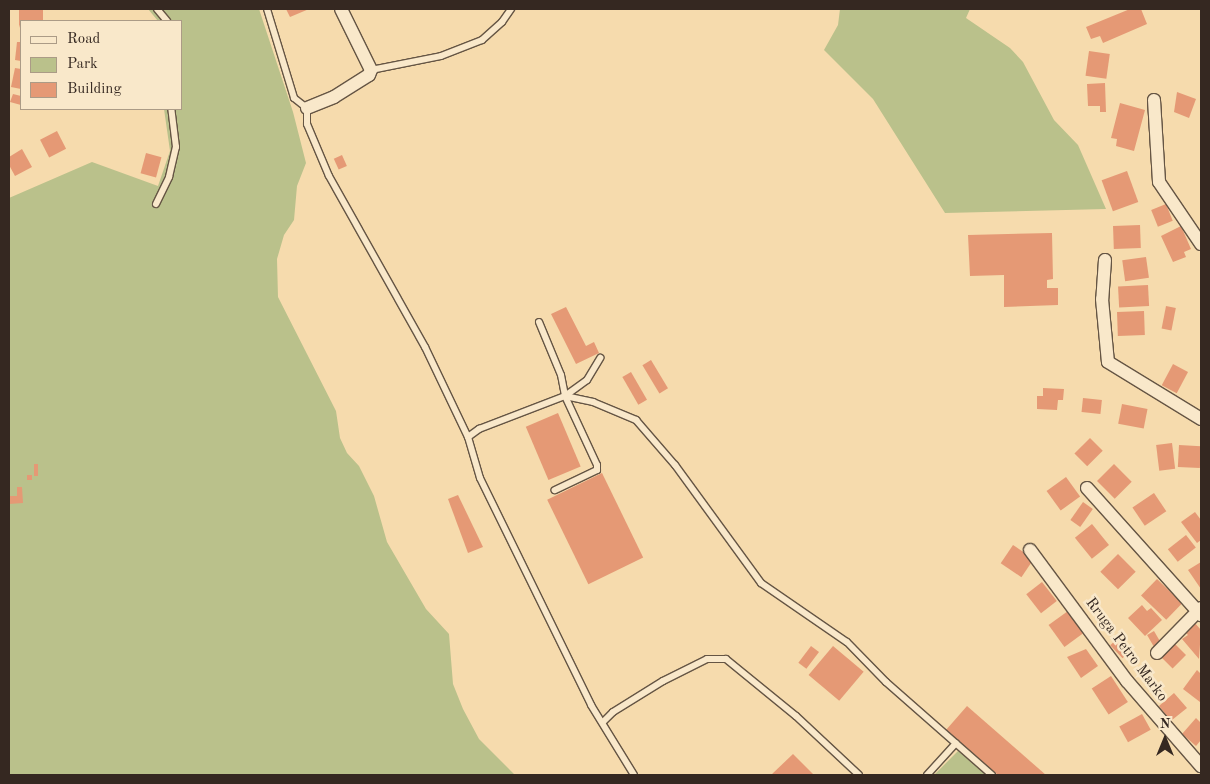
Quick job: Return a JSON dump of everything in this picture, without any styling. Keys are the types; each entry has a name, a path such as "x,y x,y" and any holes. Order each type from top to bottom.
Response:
{"street":[{"path":"307,108 334,97 369,75 371,70 342,9"},
{"path":"1154,100 1160,182 1201,244"},
{"path":"1106,260 1102,299 1108,362 1201,420"},
{"path":"1087,488 1200,611 1157,653"},
{"name":"Rruga Petro Marko","path":"1030,550 1127,681 1201,766"}],"lane":[{"path":"157,9 166,20"},
{"path":"267,9 294,98 307,108 307,124 329,176 425,347 468,437 480,478 591,705 634,775"},
{"path":"371,70 441,56 482,40 502,22 510,9"},
{"path":"156,204 169,177 176,147 171,110"},
{"path":"538,322 561,375 565,396 597,470 555,490"},
{"path":"468,437 479,429 565,396 587,380 600,358"},
{"path":"565,396 593,402 636,420 675,465 761,584 847,642 886,682 992,775"},
{"path":"603,722 613,712 663,681 707,659 726,659 796,716 859,775"},
{"path":"927,775 956,743"}],"green space":[{"path":"148,9 259,9 293,112 306,163 297,186 294,220 284,235 277,259 278,297 336,411 340,438 347,453 359,466 374,496 387,542 426,609 449,634 453,684 463,709 479,739 515,775 9,775 9,198 92,162 158,186 170,151 164,110 182,110 182,20 157,20"},
{"path":"840,9 970,9 966,18 1010,48 1023,62 1054,120 1078,145 1106,209 945,213 873,99 824,50 838,25"},
{"path":"959,750 988,775 934,775"}],"building":[{"path":"19,9 43,10 43,20 20,20 19,28"},
{"path":"286,9 309,9 290,17"},
{"path":"1130,9 1141,9 1147,24 1103,43 1100,36 1091,39 1086,27"},
{"path":"17,42 20,42 20,61 15,60"},
{"path":"1089,51 1110,54 1106,79 1086,76"},
{"path":"15,68 20,69 20,89 11,87"},
{"path":"1105,83 1106,112 1100,112 1100,106 1088,106 1087,84"},
{"path":"1177,92 1196,99 1189,118 1174,112"},
{"path":"13,94 20,96 20,105 10,102"},
{"path":"1120,103 1145,110 1134,151 1116,146 1117,139 1111,138"},
{"path":"57,131 66,149 49,157 40,140"},
{"path":"22,149 32,167 15,176 9,165 9,157"},
{"path":"146,153 161,157 156,177 141,173"},
{"path":"342,155 347,166 339,170 334,159"},
{"path":"1127,171 1138,202 1113,211 1102,180"},
{"path":"1166,204 1173,221 1158,227 1151,210"},
{"path":"1140,225 1141,248 1114,249 1113,226"},
{"path":"1181,226 1191,249 1184,252 1186,257 1173,262 1161,236"},
{"path":"1052,233 1053,279 1047,280 1047,288 1058,288 1058,305 1004,307 1004,275 970,276 968,235"},
{"path":"1146,257 1149,278 1125,281 1122,260"},
{"path":"1148,285 1149,306 1119,308 1118,287"},
{"path":"1166,306 1176,308 1171,330 1162,329"},
{"path":"566,307 586,346 594,342 599,353 576,364 551,314"},
{"path":"1144,311 1145,335 1118,336 1117,312"},
{"path":"651,360 668,388 659,393 642,365"},
{"path":"1173,364 1188,372 1177,393 1162,385"},
{"path":"631,372 647,400 638,405 622,377"},
{"path":"1043,388 1064,389 1063,400 1058,400 1057,410 1037,409 1037,396 1043,396"},
{"path":"1083,398 1102,400 1100,414 1082,412"},
{"path":"1122,404 1148,409 1144,429 1118,424"},
{"path":"558,413 581,466 548,480 526,427"},
{"path":"1090,438 1103,451 1087,466 1074,454"},
{"path":"1172,443 1175,469 1159,471 1156,445"},
{"path":"1179,445 1201,446 1200,468 1178,467"},
{"path":"34,464 38,464 38,476 34,476"},
{"path":"1114,464 1132,482 1115,499 1097,481"},
{"path":"602,473 643,557 588,584 547,500"},
{"path":"27,475 32,475 32,480 27,480"},
{"path":"1066,477 1080,496 1061,511 1047,491"},
{"path":"17,487 22,487 23,503 9,504 9,496 17,496"},
{"path":"1154,493 1166,511 1145,526 1132,508"},
{"path":"458,495 483,547 468,553 448,499"},
{"path":"1083,502 1093,509 1080,527 1070,520"},
{"path":"1195,512 1201,520 1201,540 1197,543 1181,522"},
{"path":"1092,524 1109,545 1092,559 1075,538"},
{"path":"1186,535 1196,548 1178,562 1168,549"},
{"path":"1013,545 1034,559 1021,577 1001,563"},
{"path":"1118,554 1136,572 1118,589 1100,572"},
{"path":"1201,562 1201,589 1188,570"},
{"path":"1157,579 1182,603 1166,620 1141,596"},
{"path":"1042,582 1057,601 1041,613 1026,594"},
{"path":"1142,605 1147,611 1151,608 1162,620 1145,636 1128,618"},
{"path":"1068,611 1084,633 1064,647 1049,625"},
{"path":"1194,622 1201,630 1199,659 1182,639 1188,635 1184,631"},
{"path":"1154,631 1161,643 1154,647 1147,635"},
{"path":"1119,637 1131,650 1122,658 1110,645"},
{"path":"1174,643 1186,655 1173,668 1161,656"},
{"path":"811,646 819,652 806,669 798,663"},
{"path":"833,646 864,672 839,701 809,675"},
{"path":"1086,649 1098,666 1081,678 1067,657"},
{"path":"1197,670 1201,674 1200,702 1183,689"},
{"path":"1111,676 1128,702 1109,715 1092,689"},
{"path":"1174,693 1187,708 1167,724 1163,720 1167,716 1159,706"},
{"path":"967,706 1046,775 998,775 946,730"},
{"path":"1142,714 1151,730 1128,742 1119,727"},
{"path":"1196,718 1201,723 1201,740 1196,746 1182,734"},
{"path":"793,754 814,775 771,775"}]}
